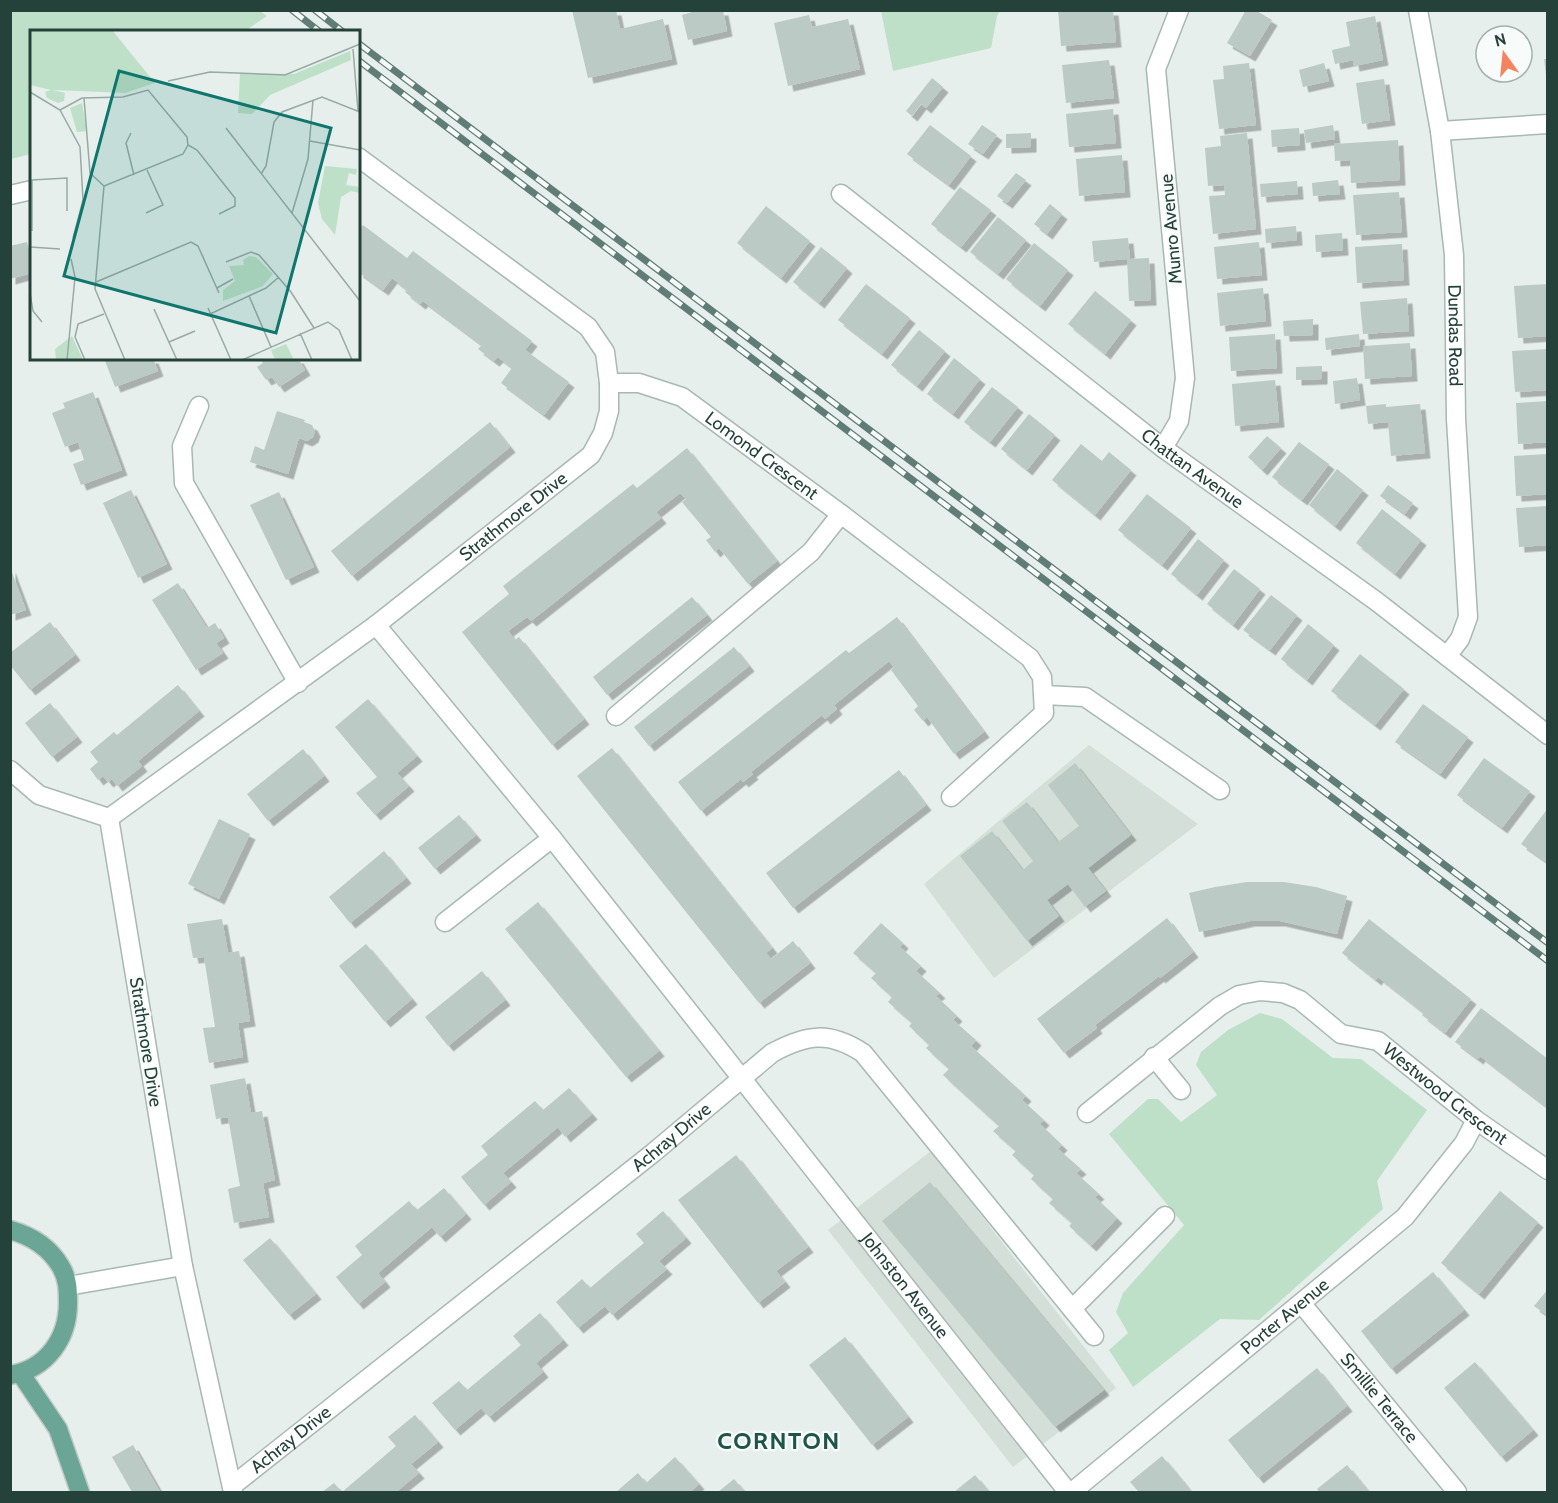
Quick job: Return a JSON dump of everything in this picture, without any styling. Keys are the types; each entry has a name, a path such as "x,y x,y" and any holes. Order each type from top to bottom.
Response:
{"main road":[{"path":"10,1230 29,1236 48,1250 62,1268 68,1286 68,1320 57,1346 42,1362 16,1374 58,1429 80,1492"}],"street":[{"name":"Munro Avenue","path":"1163,448 1179,421 1185,378 1156,69 1179,10"},
{"name":"Dundas Road","path":"1418,10 1440,131 1454,255 1456,419 1468,616 1460,639 1447,656"},
{"path":"1440,131 1548,124"},
{"path":"360,158 588,327 605,352 609,383"},
{"path":"10,195 30,190"},
{"name":"Chattan Avenue","path":"841,194 1163,448 1376,601 1548,735"},
{"name":"Lomond Crescent","path":"609,383 639,383 682,397 841,513 1030,658 1042,677 1044,695"},
{"name":"Strathmore Drive","path":"232,1489 183,1266 109,818 376,625 591,454 603,433 609,411 609,383"},
{"path":"199,406 182,446 184,483 298,683"},
{"path":"616,716 811,552 841,513"},
{"path":"376,625 552,838 445,922"},
{"path":"951,797 1044,713 1044,695 1085,697 1220,790"},
{"path":"10,770 39,795 109,818"},
{"name":"Johnston Avenue","path":"552,838 1044,1463 1070,1492"},
{"name":"Westwood Crescent","path":"1087,1113 1220,1006 1239,995 1260,992 1283,993 1300,1000 1341,1034 1378,1041 1476,1120 1548,1170"},
{"name":"Achray Drive","path":"232,1489 653,1153 772,1053 792,1042 826,1037 845,1041 863,1053 1094,1336"},
{"path":"1154,1058 1181,1090"},
{"name":"Porter Avenue","path":"1070,1492 1405,1217 1464,1143 1476,1120"},
{"path":"1072,1309 1165,1216"},
{"path":"68,1286 183,1266"},
{"name":"Smillie Terrace","path":"1301,1303 1457,1492"}],"shaded area":[{"path":"1089,745 1198,824 994,978 924,884"},
{"path":"931,1151 1116,1388 1013,1467 828,1230"}],"green space":[{"path":"881,10 1000,11 991,48 893,71"},
{"path":"11,11 260,11 267,16 246,30 30,30 30,154 11,159"},
{"path":"1260,1013 1282,1019 1333,1058 1361,1059 1427,1110 1377,1181 1383,1209 1259,1320 1220,1319 1133,1387 1109,1350 1128,1333 1116,1312 1123,1293 1184,1225 1109,1134 1148,1099 1158,1099 1181,1122 1217,1095 1196,1065 1201,1052 1228,1030"}],"building":[{"path":"572,10 616,10 620,29 663,19 672,59 588,78"},
{"path":"699,10 723,10 727,31 688,40 682,15"},
{"path":"1058,10 1113,10 1116,42 1061,46"},
{"path":"1246,10 1255,10 1272,20 1250,56 1227,43"},
{"path":"809,15 812,27 848,19 860,69 788,86 774,23"},
{"path":"1375,16 1383,60 1354,66 1353,60 1335,64 1332,50 1350,46 1346,22"},
{"path":"1544,59 1548,59 1548,75 1546,75"},
{"path":"1109,60 1114,98 1066,103 1062,65"},
{"path":"1249,63 1256,125 1219,129 1213,80 1224,79 1223,66"},
{"path":"1324,63 1329,81 1303,87 1299,70"},
{"path":"932,78 943,87 926,108 921,104 912,116 906,111"},
{"path":"1384,79 1390,120 1362,124 1356,83"},
{"path":"1113,109 1116,143 1069,147 1066,114"},
{"path":"930,125 971,156 949,185 907,154"},
{"path":"982,125 997,135 983,154 968,144"},
{"path":"1333,125 1335,139 1306,143 1304,130"},
{"path":"1299,128 1300,145 1272,147 1271,130"},
{"path":"1031,133 1031,147 1006,148 1006,134"},
{"path":"1247,133 1256,229 1213,234 1209,196 1225,195 1224,185 1208,186 1205,148 1221,146 1220,136"},
{"path":"1398,140 1400,180 1351,183 1350,160 1335,161 1334,144"},
{"path":"1122,155 1125,192 1079,196 1076,159"},
{"path":"1016,173 1026,180 1007,203 997,196"},
{"path":"1338,180 1340,194 1313,196 1312,183"},
{"path":"1297,181 1298,194 1261,197 1260,184"},
{"path":"960,187 991,210 961,247 931,224"},
{"path":"1399,192 1402,232 1356,235 1353,195"},
{"path":"1050,204 1062,214 1047,234 1034,224"},
{"path":"766,206 810,241 781,278 737,243"},
{"path":"998,217 1026,240 998,274 970,252"},
{"path":"363,225 407,258 413,251 532,341 525,350 569,382 544,415 501,383 512,368 498,357 494,361 478,349 482,345 423,301 420,304 392,278 383,290 360,273 360,229"},
{"path":"1296,226 1297,240 1266,243 1265,229"},
{"path":"1342,233 1343,250 1316,252 1315,235"},
{"path":"1128,238 1130,259 1149,258 1151,300 1129,301 1127,259 1094,262 1092,241"},
{"path":"27,242 30,253 30,274 10,279 10,246"},
{"path":"1259,242 1262,275 1217,279 1214,247"},
{"path":"1034,243 1068,270 1040,306 1006,279"},
{"path":"1402,244 1404,280 1357,283 1355,247"},
{"path":"821,247 847,268 819,303 793,282"},
{"path":"866,284 910,318 882,354 838,320"},
{"path":"1548,284 1548,336 1518,338 1514,286"},
{"path":"1263,288 1266,321 1220,326 1217,293"},
{"path":"1095,291 1131,320 1105,354 1068,324"},
{"path":"1407,298 1409,331 1363,334 1360,302"},
{"path":"1313,319 1313,335 1284,336 1283,321"},
{"path":"919,330 945,351 917,386 891,365"},
{"path":"1275,334 1277,368 1231,371 1229,337"},
{"path":"1359,334 1360,346 1326,350 1325,338"},
{"path":"1410,343 1412,376 1365,379 1363,346"},
{"path":"1548,349 1548,390 1515,392 1512,351"},
{"path":"954,358 980,379 953,414 927,394"},
{"path":"105,360 154,360 158,371 115,387"},
{"path":"261,360 299,360 305,370 279,387 272,377 266,380 257,367 263,363"},
{"path":"1322,366 1322,379 1296,380 1296,367"},
{"path":"1357,378 1360,400 1335,404 1333,381"},
{"path":"1275,380 1279,422 1235,426 1232,384"},
{"path":"992,387 1018,407 990,442 964,422"},
{"path":"93,392 122,470 81,485 73,464 84,460 78,442 65,447 52,413 65,408 63,403"},
{"path":"1548,401 1548,442 1518,444 1516,403"},
{"path":"1386,404 1386,407 1420,404 1425,453 1391,456 1388,422 1368,424 1366,406"},
{"path":"277,411 305,420 304,422 312,425 315,431 313,437 307,441 299,438 288,474 250,462 255,446 264,450"},
{"path":"1029,414 1055,435 1027,470 1001,449"},
{"path":"490,422 510,447 352,576 331,551"},
{"path":"1267,436 1281,448 1262,470 1248,457"},
{"path":"1299,442 1329,464 1302,500 1272,477"},
{"path":"1081,444 1102,461 1109,452 1131,470 1095,515 1052,480"},
{"path":"687,448 777,561 748,584 719,548 715,552 706,540 711,537 682,502 686,499 680,493 656,512 661,518 531,621 527,617 508,631 515,640 519,637 584,719 552,745 462,632 509,594 503,586 633,484 637,488"},
{"path":"1548,454 1548,494 1516,496 1514,456"},
{"path":"1337,469 1363,490 1335,526 1309,505"},
{"path":"1388,485 1413,503 1405,514 1380,496"},
{"path":"131,490 167,564 138,578 103,503"},
{"path":"279,492 314,567 286,580 250,505"},
{"path":"1147,494 1191,528 1162,565 1118,530"},
{"path":"1548,506 1548,545 1519,547 1516,508"},
{"path":"1382,509 1421,540 1395,574 1356,543"},
{"path":"1198,539 1224,560 1197,595 1171,574"},
{"path":"10,567 26,610 10,615"},
{"path":"1234,569 1260,589 1233,625 1207,604"},
{"path":"178,583 207,628 215,623 224,638 216,643 223,653 196,670 152,600"},
{"path":"1271,595 1297,615 1270,650 1243,630"},
{"path":"692,597 707,615 607,695 593,677"},
{"path":"897,617 984,732 954,754 927,717 923,721 914,710 918,706 891,670 894,667 889,661 834,705 837,709 825,719 822,715 751,772 753,774 743,782 741,779 701,811 678,782 846,650 849,653"},
{"path":"50,622 75,655 30,690 10,665 10,653"},
{"path":"1308,624 1334,645 1307,680 1281,659"},
{"path":"734,647 749,666 649,746 634,727"},
{"path":"1360,654 1404,689 1375,725 1331,691"},
{"path":"178,685 199,711 138,761 142,766 117,786 112,779 108,782 103,776 98,780 90,769 98,762 90,752 114,732 117,735"},
{"path":"368,699 417,756 397,773 409,786 375,815 356,793 377,777 335,727"},
{"path":"50,703 77,737 52,757 25,723"},
{"path":"1423,704 1468,737 1440,774 1395,742"},
{"path":"612,748 772,948 766,953 771,959 793,941 810,963 759,1003 577,776"},
{"path":"303,749 324,776 268,821 247,794"},
{"path":"1484,758 1530,791 1502,828 1457,795"},
{"path":"1075,763 1131,835 1088,868 1106,891 1085,907 1068,884 1047,900 1059,916 1027,941 960,856 992,831 1023,870 1033,861 1002,821 1027,802 1058,842 1079,826 1048,785"},
{"path":"899,770 926,805 793,908 766,873"},
{"path":"1548,808 1548,863 1521,844"},
{"path":"459,815 476,835 435,869 418,848"},
{"path":"219,819 250,834 219,899 188,884"},
{"path":"384,851 406,878 350,923 329,897"},
{"path":"1247,882 1284,882 1316,887 1347,896 1337,934 1280,921 1250,921 1199,932 1189,893"},
{"path":"538,902 659,1051 626,1077 505,929"},
{"path":"1167,918 1193,952 1095,1025 1097,1028 1064,1053 1037,1019"},
{"path":"222,919 228,953 239,951 250,1021 238,1023 243,1057 209,1063 203,1028 215,1027 204,957 193,958 187,924"},
{"path":"1369,919 1471,999 1445,1033 1422,1015 1424,1013 1378,977 1376,980 1342,953"},
{"path":"881,923 903,943 900,947 921,966 916,971 940,993 936,996 957,1016 953,1020 976,1040 971,1046 1026,1096 1022,1100 1044,1120 1040,1124 1062,1145 1058,1149 1081,1169 1076,1173 1099,1194 1095,1197 1117,1218 1091,1246 1069,1226 1072,1223 1049,1203 1053,1199 1031,1179 1034,1175 1012,1155 1016,1151 993,1131 999,1126 943,1075 949,1069 926,1048 929,1045 909,1026 912,1023 888,1002 892,997 871,978 876,973 853,953"},
{"path":"366,944 412,999 385,1022 339,966"},
{"path":"482,971 505,1000 448,1046 425,1017"},
{"path":"1481,1008 1548,1059 1548,1108 1480,1056 1478,1059 1455,1042"},
{"path":"245,1078 251,1113 262,1111 275,1180 263,1183 269,1217 234,1223 228,1189 240,1186 228,1117 216,1119 210,1085"},
{"path":"569,1088 592,1114 565,1137 558,1127 503,1173 511,1182 484,1205 461,1177 488,1155 481,1146 535,1101 543,1110"},
{"path":"736,1155 808,1247 776,1271 785,1282 758,1303 678,1200"},
{"path":"930,1182 1104,1390 1055,1427 882,1221"},
{"path":"444,1188 466,1214 440,1237 432,1227 378,1273 385,1282 358,1304 336,1277 362,1255 355,1246 409,1201 417,1210"},
{"path":"1500,1191 1538,1222 1479,1294 1441,1263"},
{"path":"663,1211 686,1238 659,1261 667,1269 612,1315 605,1306 578,1328 556,1302 582,1279 590,1288 644,1243 636,1234"},
{"path":"270,1238 316,1294 289,1315 243,1260"},
{"path":"1433,1272 1464,1310 1391,1369 1361,1331"},
{"path":"1548,1289 1548,1316 1534,1306"},
{"path":"540,1313 563,1340 536,1363 543,1372 489,1417 481,1408 455,1430 432,1403 459,1381 467,1390 521,1345 513,1336"},
{"path":"845,1337 908,1417 872,1445 809,1365"},
{"path":"1475,1362 1533,1430 1501,1457 1444,1388"},
{"path":"1317,1368 1347,1406 1258,1478 1228,1440"},
{"path":"415,1415 438,1442 411,1464 419,1473 396,1492 342,1492 396,1446 388,1437"},
{"path":"133,1445 160,1492 132,1492 112,1457"},
{"path":"1162,1456 1191,1492 1139,1492 1130,1482"},
{"path":"675,1457 699,1484 690,1492 616,1492 638,1473 646,1483"},
{"path":"1347,1465 1369,1492 1319,1492 1317,1489"},
{"path":"975,1475 989,1492 954,1492"},
{"path":"734,1479 745,1492 718,1492"},
{"path":"334,1483 342,1492 322,1492"}],"railway":[{"path":"292,10 317,30"},
{"path":"315,10 340,30"},
{"path":"360,45 1548,943"},
{"path":"360,62 1548,961"}],"district":[{"name":"CORNTON","path":"779,1440"}]}
